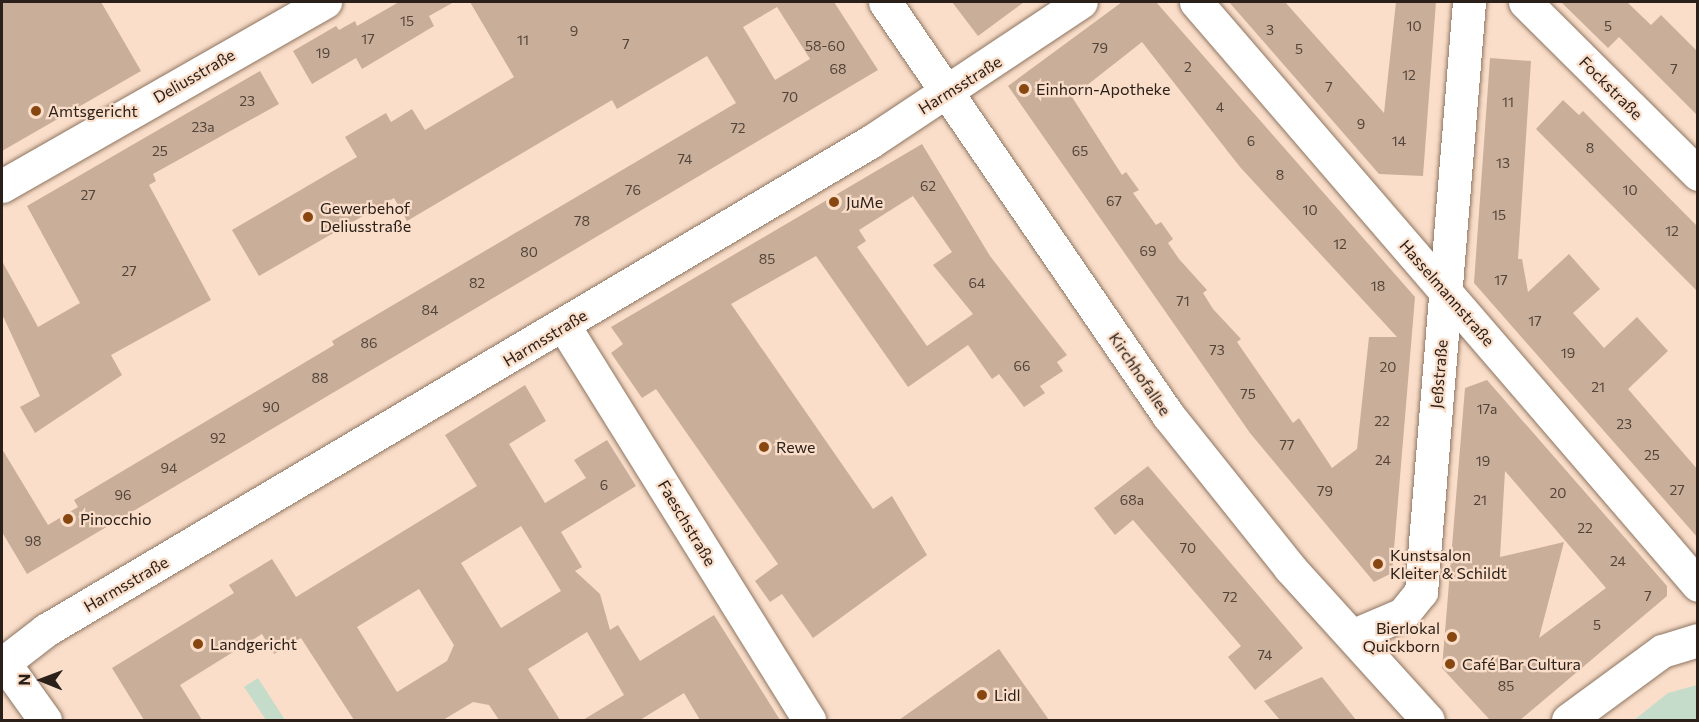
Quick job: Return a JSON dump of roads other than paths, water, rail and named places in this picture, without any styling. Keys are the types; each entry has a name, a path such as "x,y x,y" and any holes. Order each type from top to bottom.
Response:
{"street":[{"name":"Deliusstraße","path":"2,186 324,2"},
{"name":"Kirchhofallee","path":"885,2 1168,416 1290,568 1354,635 1428,720"},
{"name":"Harmsstraße","path":"2,662 46,630 564,326 946,94 1081,2"},
{"name":"Hasselmannstraße","path":"1196,2 1698,585"},
{"name":"Jeßstraße","path":"1354,635 1403,614 1421,592 1469,2"},
{"name":"Fockstraße","path":"1525,2 1698,174"},
{"name":"Faeschstraße","path":"564,326 809,720"},
{"path":"1568,720 1662,651 1698,640"},
{"path":"2,662 45,720"}],"place":[{"name":"Einhorn-Apotheke","path":"1024,89"},
{"name":"Amtsgericht","path":"36,111"},
{"name":"JuMe","path":"834,202"},
{"name":"Gewerbehof Deliusstraße","path":"308,217"},
{"name":"Rewe","path":"764,447"},
{"name":"Pinocchio","path":"68,519"},
{"name":"Kunstsalon Kleiter & Schildt","path":"1378,564"},
{"name":"Bierlokal Quickborn","path":"1452,637"},
{"name":"Landgericht","path":"198,644"},
{"name":"Café Bar Cultura","path":"1450,664"},
{"name":"Lidl","path":"982,695"}]}
